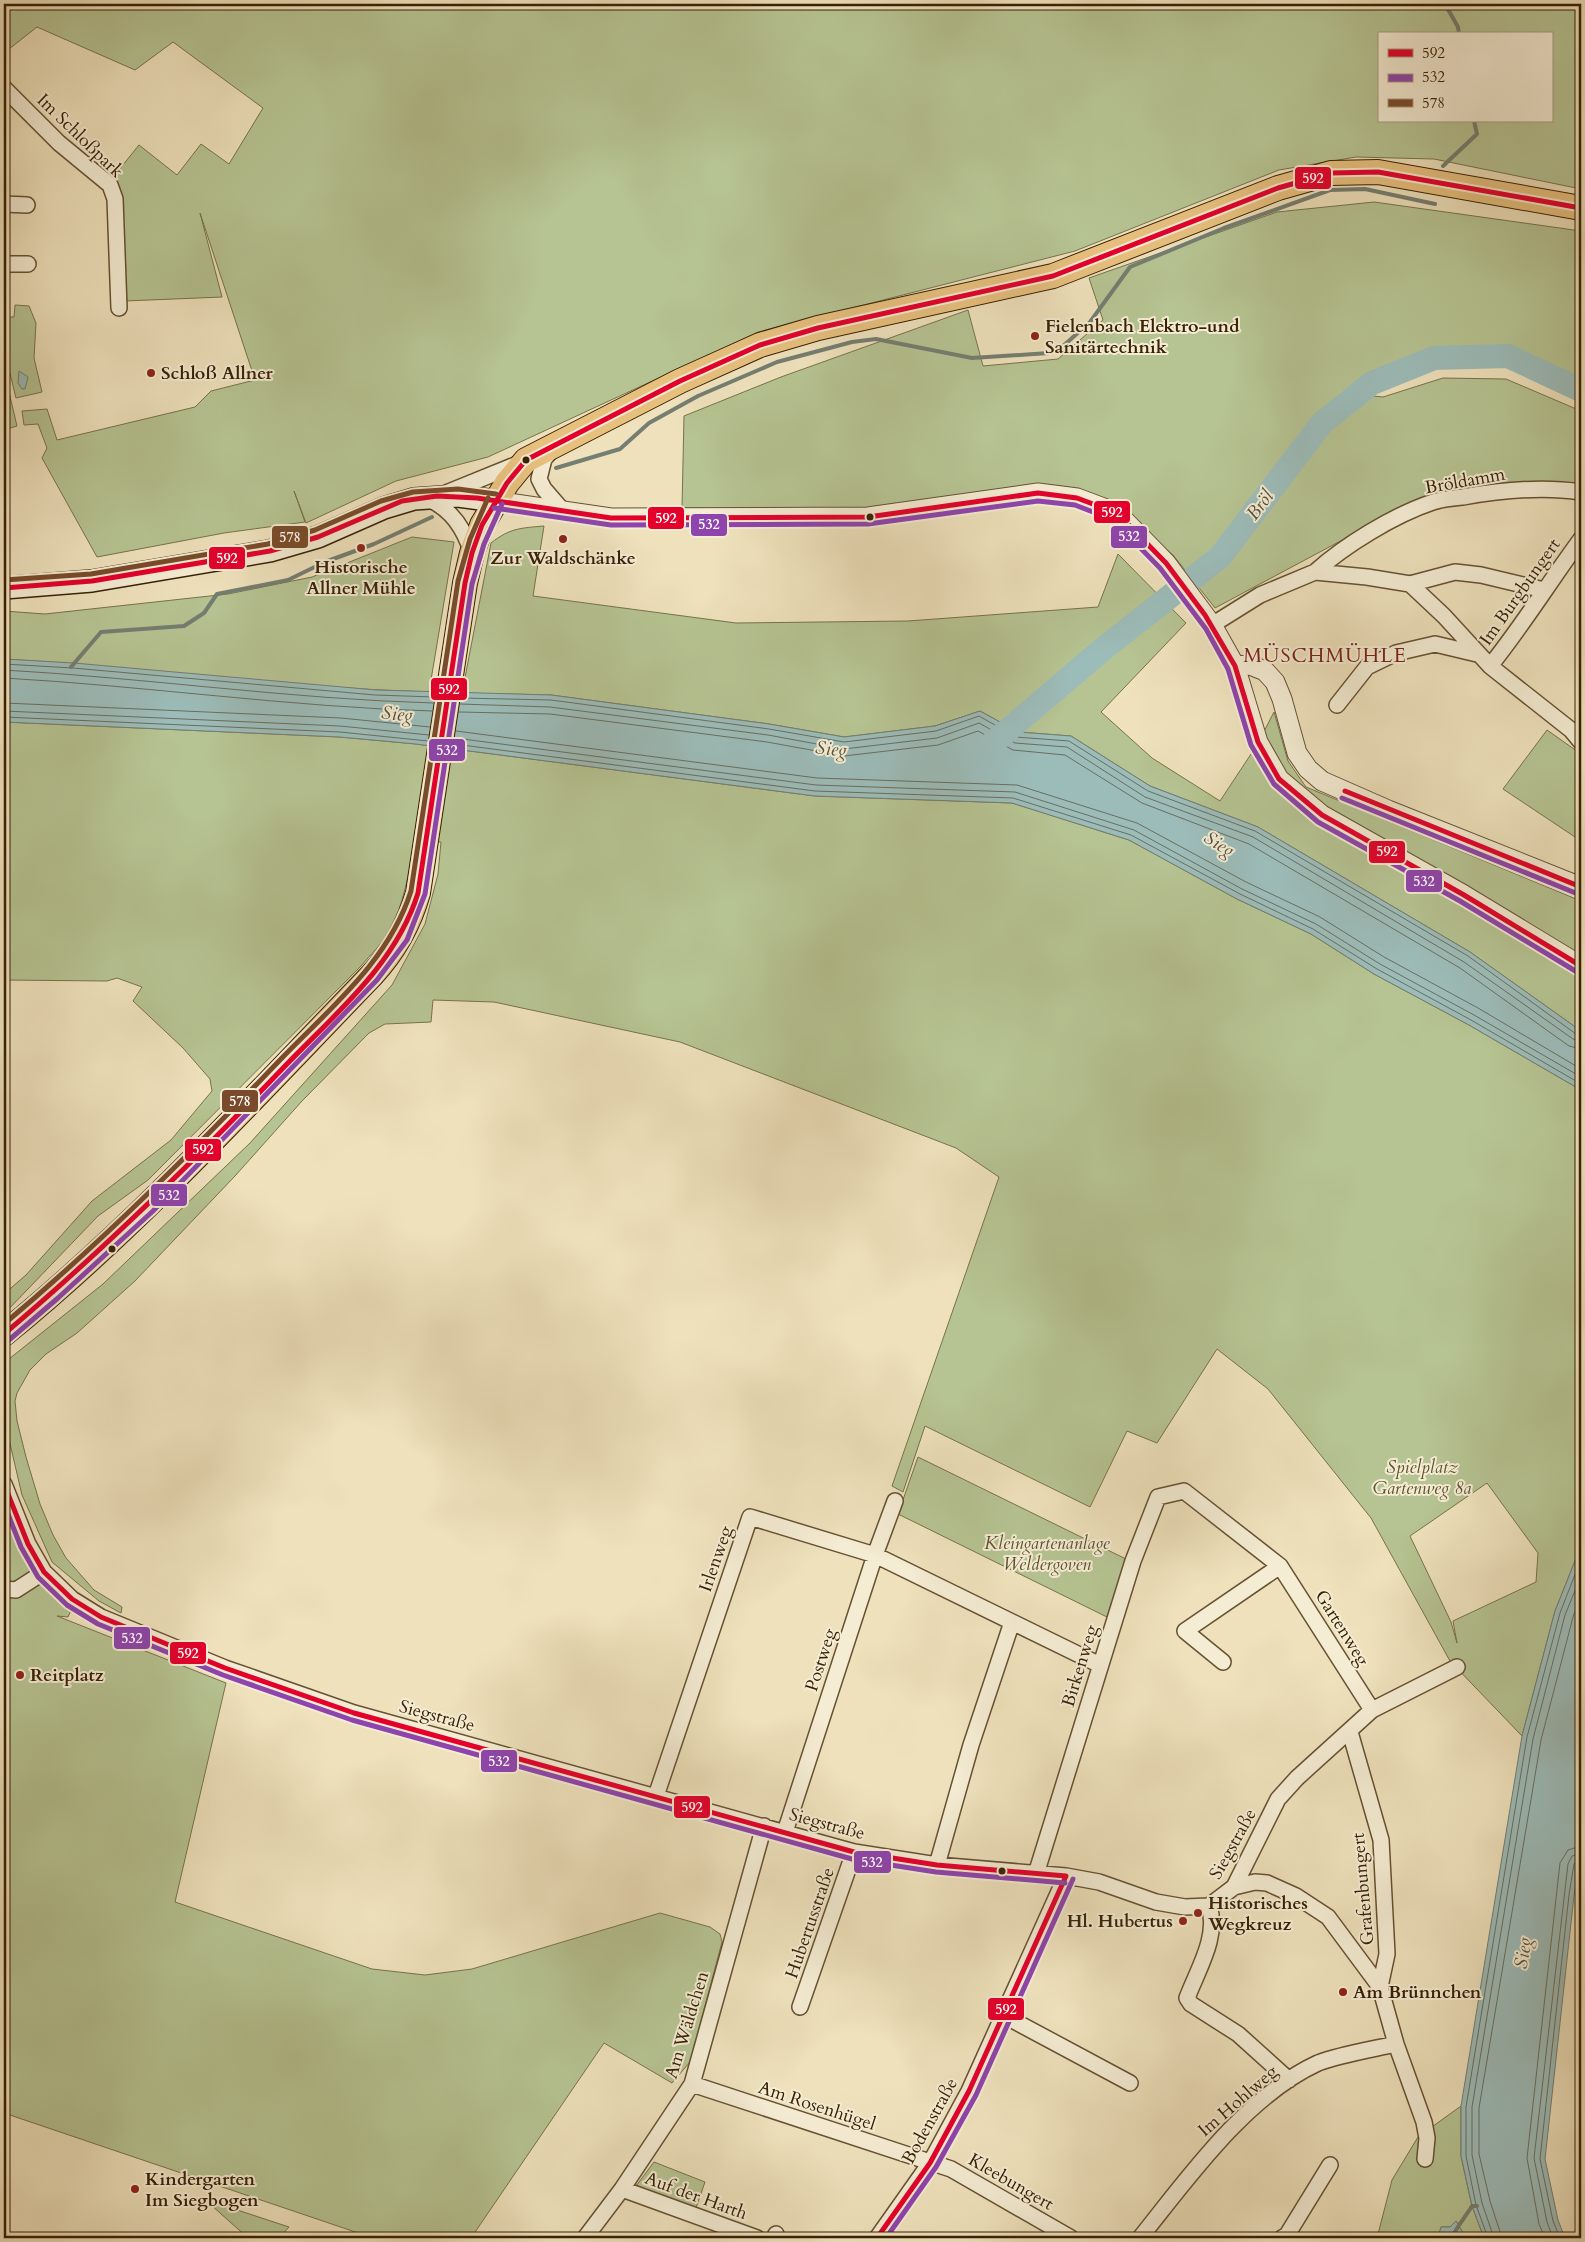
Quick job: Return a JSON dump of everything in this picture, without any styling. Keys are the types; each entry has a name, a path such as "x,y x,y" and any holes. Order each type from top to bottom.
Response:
{"main road":[{"path":"4,1334 137,1214 228,1124 394,950 411,919 423,869 465,583 472,554 482,525 495,501 526,460 680,381 760,345 818,328 1054,276 1278,188 1332,173 1378,172 1581,208"},
{"path":"4,588 92,581 270,551 318,538 402,501 458,496 495,501"}],"street":[{"name":"Im Schloßpark","path":"4,88 58,143 110,185 115,199 118,308"},
{"path":"4,204 27,206"},
{"path":"4,264 28,264"},
{"path":"559,443 544,459 539,479 544,490 563,511"},
{"path":"472,554 464,533 452,515 434,502 431,497 526,460"},
{"name":"Bröldamm","path":"1314,572 1334,555 1381,526 1433,502 1490,492 1545,489 1581,492"},
{"path":"495,501 611,518 868,517 1038,493 1077,498 1109,510 1125,521 1166,563 1209,620 1235,666 1258,742 1279,779 1322,815 1464,895 1581,966"},
{"name":"Im Burgbungert","path":"1490,666 1513,638 1544,590 1581,539"},
{"path":"1209,620 1260,595 1314,572 1367,577 1410,584 1455,572 1481,575 1544,590"},
{"path":"1410,584 1444,616 1477,654 1571,730 1581,742"},
{"path":"1337,704 1367,668 1396,653 1435,644 1477,654"},
{"path":"1235,666 1250,665 1265,671 1275,682 1282,699 1297,753 1308,769 1322,781 1388,810 1581,887"},
{"name":"Siegstraße","path":"4,1484 28,1544 44,1572 72,1599 101,1617 225,1668 354,1713 854,1852 937,1865 1066,1876 1099,1882 1156,1902 1185,1907 1209,1906 1234,1887 1278,1799 1325,1751 1350,1732 1372,1710 1457,1667"},
{"name":"Gartenweg","path":"1184,1491 1280,1566 1372,1710"},
{"name":"Birkenweg","path":"1036,1874 1133,1561 1158,1497 1184,1491"},
{"name":"Postweg","path":"785,1832 875,1555 895,1501"},
{"name":"Irlenweg","path":"656,1796 750,1517 875,1555 1100,1665"},
{"path":"1224,1662 1185,1631 1280,1566"},
{"path":"4,1589 16,1590 44,1572"},
{"path":"937,1865 971,1745 1012,1622"},
{"name":"Grafenbungert","path":"1350,1732 1381,1840 1387,1954 1380,1987"},
{"name":"Am Wäldchen","path":"585,2238 622,2189 692,2084 764,1826"},
{"name":"Hubertusstraße","path":"800,2007 854,1852"},
{"name":"Bodenstraße","path":"877,2238 930,2163 969,2091 1066,1876"},
{"path":"1234,1887 1255,1882 1267,1883 1296,1896 1328,1917 1380,1987 1396,2044 1424,2122 1427,2138 1425,2159"},
{"path":"1209,1906 1213,1916 1213,1930 1187,1998 1191,2004 1238,2034 1289,2080"},
{"path":"1003,2015 1130,2083"},
{"name":"Im Hohlweg","path":"1140,2238 1209,2151 1270,2093 1319,2063 1396,2044"},
{"name":"Am Rosenhügel","path":"692,2084 930,2163"},
{"name":"Kleebungert","path":"930,2163 951,2169 1070,2238"},
{"path":"1282,2238 1287,2235 1330,2165"},
{"name":"Auf der Harth","path":"622,2189 757,2238"}],"green space":[{"path":"4,4 1581,4 1581,189 1434,159 1356,157 1279,170 1075,251 758,332 488,457 396,481 306,523 294,491 305,522 224,533 97,557 42,458 47,448 38,424 24,425 22,411 47,409 57,440 195,407 211,391 255,380 200,213 222,297 125,301 114,176 139,145 177,175 201,144 229,164 263,108 173,42 135,70 37,27 4,53"},
{"path":"1374,202 1581,231 1581,385 1509,353 1433,351 1369,377 1343,393 1383,397 1443,378 1506,379 1581,411 1581,489 1555,485 1391,514 1215,608 1173,555 1123,511 1082,494 850,511 682,508 684,416 781,377 968,310 983,366 1058,359 1103,320 1089,278 1277,212"},
{"path":"15,305 29,306 36,323 34,358 42,392 16,398 4,349 4,317 14,317"},
{"path":"4,371 17,426 4,430"},
{"path":"544,526 533,596 736,623 908,621 1098,607 1118,554 1186,623 1101,712 1152,758 1220,801 1257,745 1274,712 1288,761 1306,787 1581,901 1581,1031 1470,952 1258,827 1150,786 1071,736 1018,732 980,711 935,726 844,737 769,724 551,695 462,693 491,543 504,534 516,530"},
{"path":"412,537 454,542 429,692 270,682 4,659 4,611 45,614 228,594 312,577"},
{"name":"Spielplatz Gartenweg 8a","path":"4,722 340,737 416,744 815,796 1012,803 1129,840 1237,899 1311,934 1374,974 1469,1025 1581,1090 1581,1546 1555,1611 1522,1736 1450,1661 1371,1518 1268,1389 1217,1349 1157,1443 1127,1431 1090,1507 925,1426 903,1492 892,1486 999,1177 956,1148 680,1042 494,1002 433,1000 431,1022 385,1024 369,1033 302,1101 235,1176 135,1281 77,1333 46,1354 30,1370 17,1393 15,1401 17,1421 40,1504 53,1535 66,1558 94,1590 122,1607 121,1613 99,1601 52,1562 22,1495 4,1418 4,1363 103,1284 250,1143 392,985 425,924 438,874 441,842 415,841 399,910 383,941 361,966 148,1180 98,1216 4,1314 4,1294 26,1275 92,1201 171,1140 212,1091 210,1079 183,1048 133,1001 142,987 117,978 107,981 4,980","holes":["1487,1483 1538,1553 1536,1582 1453,1621 1457,1643 1451,1622 1410,1536"]},
{"path":"1547,730 1581,754 1581,841 1503,789"},
{"name":"Kleingartenanlage Weldergoven","path":"918,1457 1126,1559 1107,1617 898,1514"},
{"path":"4,1510 33,1568 72,1608 68,1617 57,1616 226,1683 175,1902 372,1969 425,1975 472,1969 660,1913 710,1927 720,1934 722,1942 690,2062 672,2083 604,2043 471,2238 373,2238 4,2113"},
{"path":"1461,2106 1461,2156 1472,2206 1484,2238 1464,2238 1456,2221 1450,2227 1441,2227 1438,2238 1377,2238 1392,2180 1418,2137"},
{"path":"654,2162 705,2182 696,2208 636,2186"},
{"path":"213,2202 289,2227 279,2238 248,2238 211,2205"}],"water":[{"path":"19,371 28,377 25,389 22,389 18,383"},
{"name":"Sieg","path":"4,659 74,663 376,690 551,695 769,724 844,737 935,726 980,711 1018,732 1071,736 1150,786 1258,827 1470,952 1581,1031 1581,1090 1469,1025 1374,974 1311,934 1237,899 1129,840 1012,803 815,796 416,744 340,737 4,722"},
{"name":"Sieg","path":"1581,1546 1581,1850 1574,1896 1545,2159 1558,2220 1565,2238 1484,2238 1472,2206 1461,2156 1461,2106 1522,1736 1555,1611"},
{"path":"1456,2221 1464,2238 1438,2238 1441,2227 1450,2227"}],"waterway":[{"path":"1445,4 1458,27 1459,32"},
{"path":"1443,166 1477,134 1474,122"},
{"path":"556,468 620,449 649,423 698,396 777,362 852,342 876,339 972,358 1049,353 1062,347 1090,322 1130,267 1224,228 1330,190 1365,189 1435,204"},
{"name":"Bröl","path":"987,748 1103,649 1220,557 1322,423 1372,383 1434,358 1508,356 1581,390"},
{"path":"71,667 101,632 184,626 204,613 217,594 288,580 325,562 374,544 432,517"},
{"path":"1452,2238 1472,2206 1477,2206"}],"transit line":[{"name":"592","path":"4,1334 78,1270 218,1135 344,1006 380,965 395,943 408,919 418,893 465,583 472,553 482,525 507,483 526,460 680,381 760,345 818,328 1053,276 1278,188 1331,173 1378,172 1581,208"},
{"name":"578","path":"4,580 91,574 268,544 315,530 381,501 413,492 458,489 496,494"},
{"name":"592","path":"4,588 92,581 270,551 318,537 402,501 437,496 477,498 611,518 868,517 1038,493 1077,498 1109,510 1125,521 1166,563 1205,615 1235,666 1258,742 1279,779 1322,815 1464,895 1581,966"},
{"name":"578","path":"4,1324 111,1229 214,1129 356,983 388,940 401,916 411,891 458,581 470,539 488,498"},
{"name":"532","path":"494,508 611,525 868,524 1038,501 1075,505 1106,517 1120,527 1160,568 1206,629 1228,669 1251,745 1274,784 1318,822 1460,901 1577,972"},
{"name":"532","path":"9,1340 153,1211 377,980 407,940 425,894 472,584 484,544 502,504"},
{"name":"592","path":"1345,791 1581,887"},
{"name":"532","path":"1342,798 1578,894"},
{"name":"592","path":"4,1484 28,1544 44,1572 72,1599 101,1617 225,1668 354,1713 854,1852 937,1865 1066,1876 969,2091 930,2163 877,2238"},
{"name":"532","path":"4,1504 21,1547 38,1577 67,1605 98,1624 223,1675 352,1720 852,1859 936,1872 1065,1883"},
{"name":"532","path":"886,2238 936,2167 976,2095 1073,1879"}],"place":[{"name":"Fielenbach Elektro-und Sanitärtechnik","path":"1035,336"},
{"name":"Schloß Allner","path":"151,373"},
{"name":"Zur Waldschänke","path":"563,539"},
{"name":"Historische Allner Mühle","path":"361,548"},
{"name":"Reitplatz","path":"20,1675"},
{"name":"Historisches Wegkreuz","path":"1198,1913"},
{"name":"Hl. Hubertus","path":"1183,1921"},
{"name":"Am Brünnchen","path":"1343,1992"},
{"name":"Kindergarten Im Siegbogen","path":"135,2189"}],"district":[{"name":"MÜSCHMÜHLE","path":"1325,655"}]}
